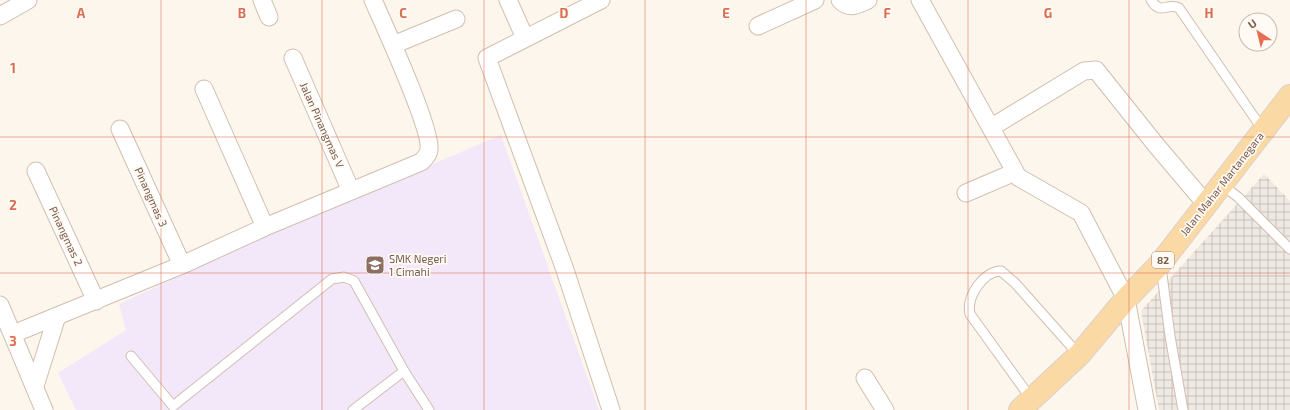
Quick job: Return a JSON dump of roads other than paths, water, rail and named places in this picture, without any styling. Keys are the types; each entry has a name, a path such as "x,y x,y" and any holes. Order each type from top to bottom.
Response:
{"main road":[{"name":"Jalan Mahar Martanegara","path":"1026,405 1079,355 1126,299 1160,264 1290,96"}],"street":[{"path":"0,16 28,0"},
{"path":"262,0 269,17"},
{"path":"13,334 182,265 265,227 421,162 428,156 430,148 425,124 373,0"},
{"path":"508,0 525,38"},
{"path":"601,0 487,58 564,267 611,410"},
{"path":"758,26 816,0"},
{"path":"840,0 845,5 852,7 868,0"},
{"path":"920,0 992,127 1018,177 1065,202 1081,213 1126,299 1147,410"},
{"path":"392,46 456,19"},
{"name":"Jalan Pinangmas V","path":"293,58 351,191"},
{"path":"992,127 1084,71 1096,70 1156,145 1206,204"},
{"path":"204,89 265,227"},
{"name":"Pinangmas 3","path":"120,129 182,265"},
{"name":"Pinangmas 2","path":"36,171 96,301"},
{"path":"966,193 1015,172"},
{"path":"0,305 44,410"},
{"path":"35,386 57,316"},
{"path":"865,378 885,410"}],"lane":[{"path":"1151,0 1159,9 1174,6 1179,8 1263,131"},
{"path":"1222,185 1238,197 1290,249"},
{"path":"1160,264 1182,410"},
{"path":"1026,405 970,314 970,302 976,290 985,278 994,271 1001,271 1015,283 1079,355"},
{"path":"131,356 175,408 332,278 344,277 354,281 404,370 429,410"},
{"path":"353,410 404,370"}],"place":[{"name":"SMK Negeri 1 Cimahi","path":"375,265"}]}
